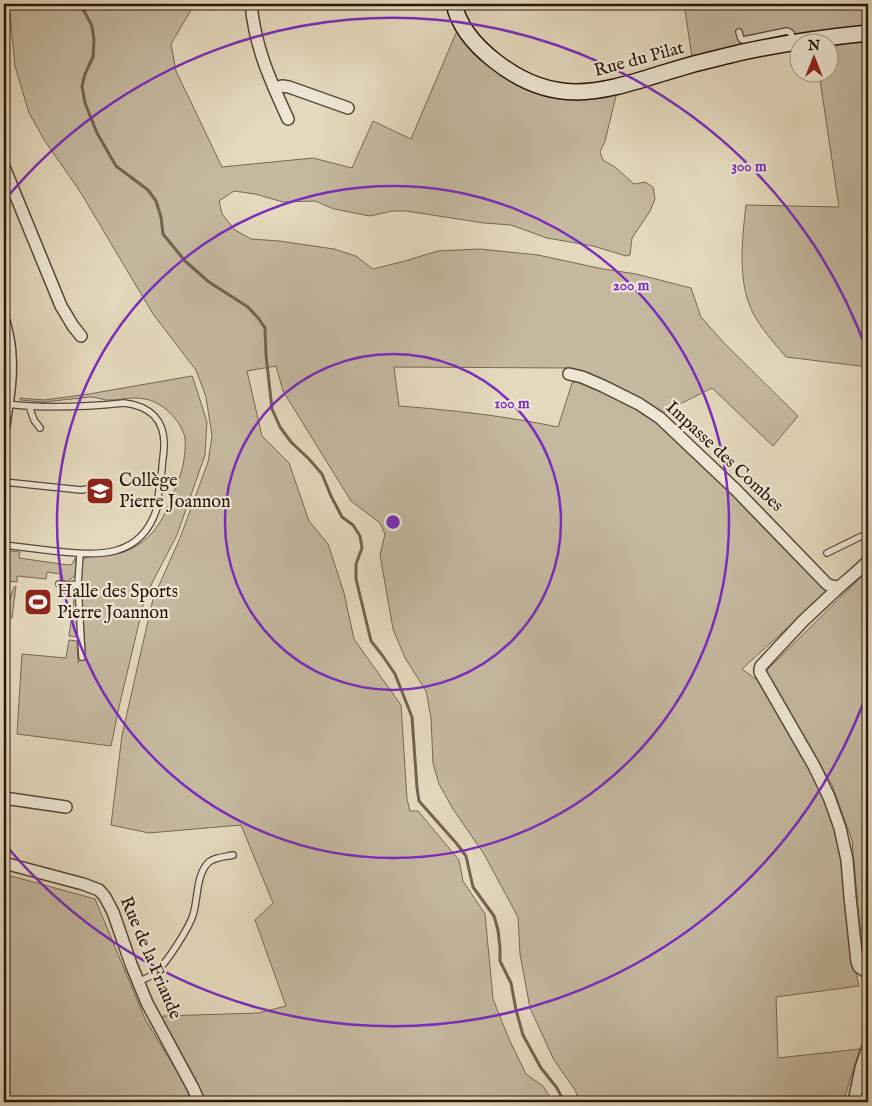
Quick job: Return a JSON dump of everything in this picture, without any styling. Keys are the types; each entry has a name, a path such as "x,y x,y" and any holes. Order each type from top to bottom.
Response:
{"main road":[{"name":"Rue du Pilat","path":"454,4 466,31 489,56 522,80 542,87 564,91 584,92 608,89 724,56 790,43"},
{"name":"Rue du Pilat","path":"840,36 868,33"}],"street":[{"path":"251,4 257,41 265,68 288,119"},
{"path":"274,88 289,87 348,108"},
{"path":"4,167 61,306 80,336"},
{"path":"4,200 15,195"},
{"path":"4,321 11,358 4,426"},
{"name":"Impasse des Combes","path":"569,374 603,386 639,404 660,418 736,490 827,584 838,587"},
{"path":"868,561 803,620 760,669 814,766 829,797 840,828 848,860 857,962 859,967 868,973"},
{"path":"4,798 66,807"},
{"name":"Rue de la Friaude","path":"4,864 83,884 99,890 105,897 138,982 154,1017 199,1102"},
{"path":"854,1102 861,1068 868,1047"}],"lane":[{"path":"739,32 741,39 744,40 787,31 790,32"},
{"path":"4,545 80,554 100,554 122,549 140,538 148,529 157,508 164,446 164,433 155,416 148,409 133,404 63,407 7,404"},
{"path":"29,406 34,420 40,428"},
{"path":"4,482 81,490 92,488"},
{"path":"827,554 868,533"},
{"path":"80,554 78,584 82,658"},
{"path":"59,584 78,584"},
{"path":"138,982 149,978 165,964 189,925 194,914 199,882 203,869 208,862 215,858 233,855"}],"shaded area":[{"path":"9,4 193,4 171,44 176,71 222,167 313,158 352,168 373,121 411,139 456,33 459,31 558,97 584,99 617,92 605,141 600,152 603,160 615,167 634,184 645,182 653,187 655,199 650,211 632,238 630,255 626,256 593,246 547,238 511,225 484,223 406,211 392,211 370,216 334,209 315,201 283,202 255,194 234,191 219,201 222,214 235,230 251,239 334,249 356,256 373,269 438,251 480,249 538,255 636,274 691,288 701,317 724,343 798,416 773,446 712,388 660,414 628,396 568,368 394,367 399,406 478,414 558,427 572,383 580,380 659,421 742,501 827,592 742,669 761,683 785,721 820,789 836,830 843,863 852,955 859,986 776,997 778,1058 860,1049 843,1102 580,1102 575,1090 554,1060 530,1008 520,954 518,917 484,854 453,809 439,784 433,763 431,718 426,691 405,658 393,629 380,555 385,534 380,523 351,501 283,391 276,366 247,371 262,436 289,463 309,521 328,544 344,593 354,639 401,705 407,799 410,811 418,811 459,860 463,881 485,914 493,999 526,1074 543,1086 553,1102 204,1102 161,1021 163,1016 258,1013 286,1006 255,920 273,903 241,825 149,833 111,825 122,735 153,599 180,538 208,462 212,436 206,397 196,370 153,314 81,193 45,141 29,113 15,66"},
{"path":"684,4 868,4 868,27 820,32 790,32 790,35 692,57"},
{"path":"868,40 868,367 786,357 757,320 750,307 743,279 742,249 746,205 839,207 820,82 840,82 840,42"},
{"path":"192,376 207,422 205,455 177,535 152,583 143,606 111,746 17,734 22,654 66,658 69,640 77,641 78,663 86,650 81,574 83,559 117,554 131,549 143,542 152,533 166,512 176,486 182,469 185,446 183,431 170,413 158,404 145,399 106,400 90,397 44,402 20,400 20,398 44,400"},
{"path":"4,550 20,552 19,558 68,565 72,564 75,558 75,576 68,581 60,581 60,574 47,572 46,579 17,576 17,582 10,581 8,583 4,604"},
{"path":"868,570 868,964 863,962 852,840 832,785 766,671"},
{"path":"16,586 12,618 4,617 14,587"},
{"path":"75,591 78,637 69,636"},
{"path":"4,874 95,899 145,1019 187,1088 190,1102 4,1102"}],"waterway":[{"path":"77,4 84,11 92,26 94,40 93,57 82,86 85,103 97,133 116,166 148,190 156,201 161,217 163,234 185,261 209,282 248,307 265,328 272,409 280,427 291,442 322,474 342,517 353,525 360,536 362,548 356,564 356,579 371,641 395,674 412,717 419,801 466,856 473,887 494,916 498,930 500,961 511,983 523,1035 541,1068 557,1088 564,1102"}],"place":[{"name":"Collège Pierre Joannon","path":"100,491"},
{"name":"Halle des Sports Pierre Joannon","path":"38,602"}]}
